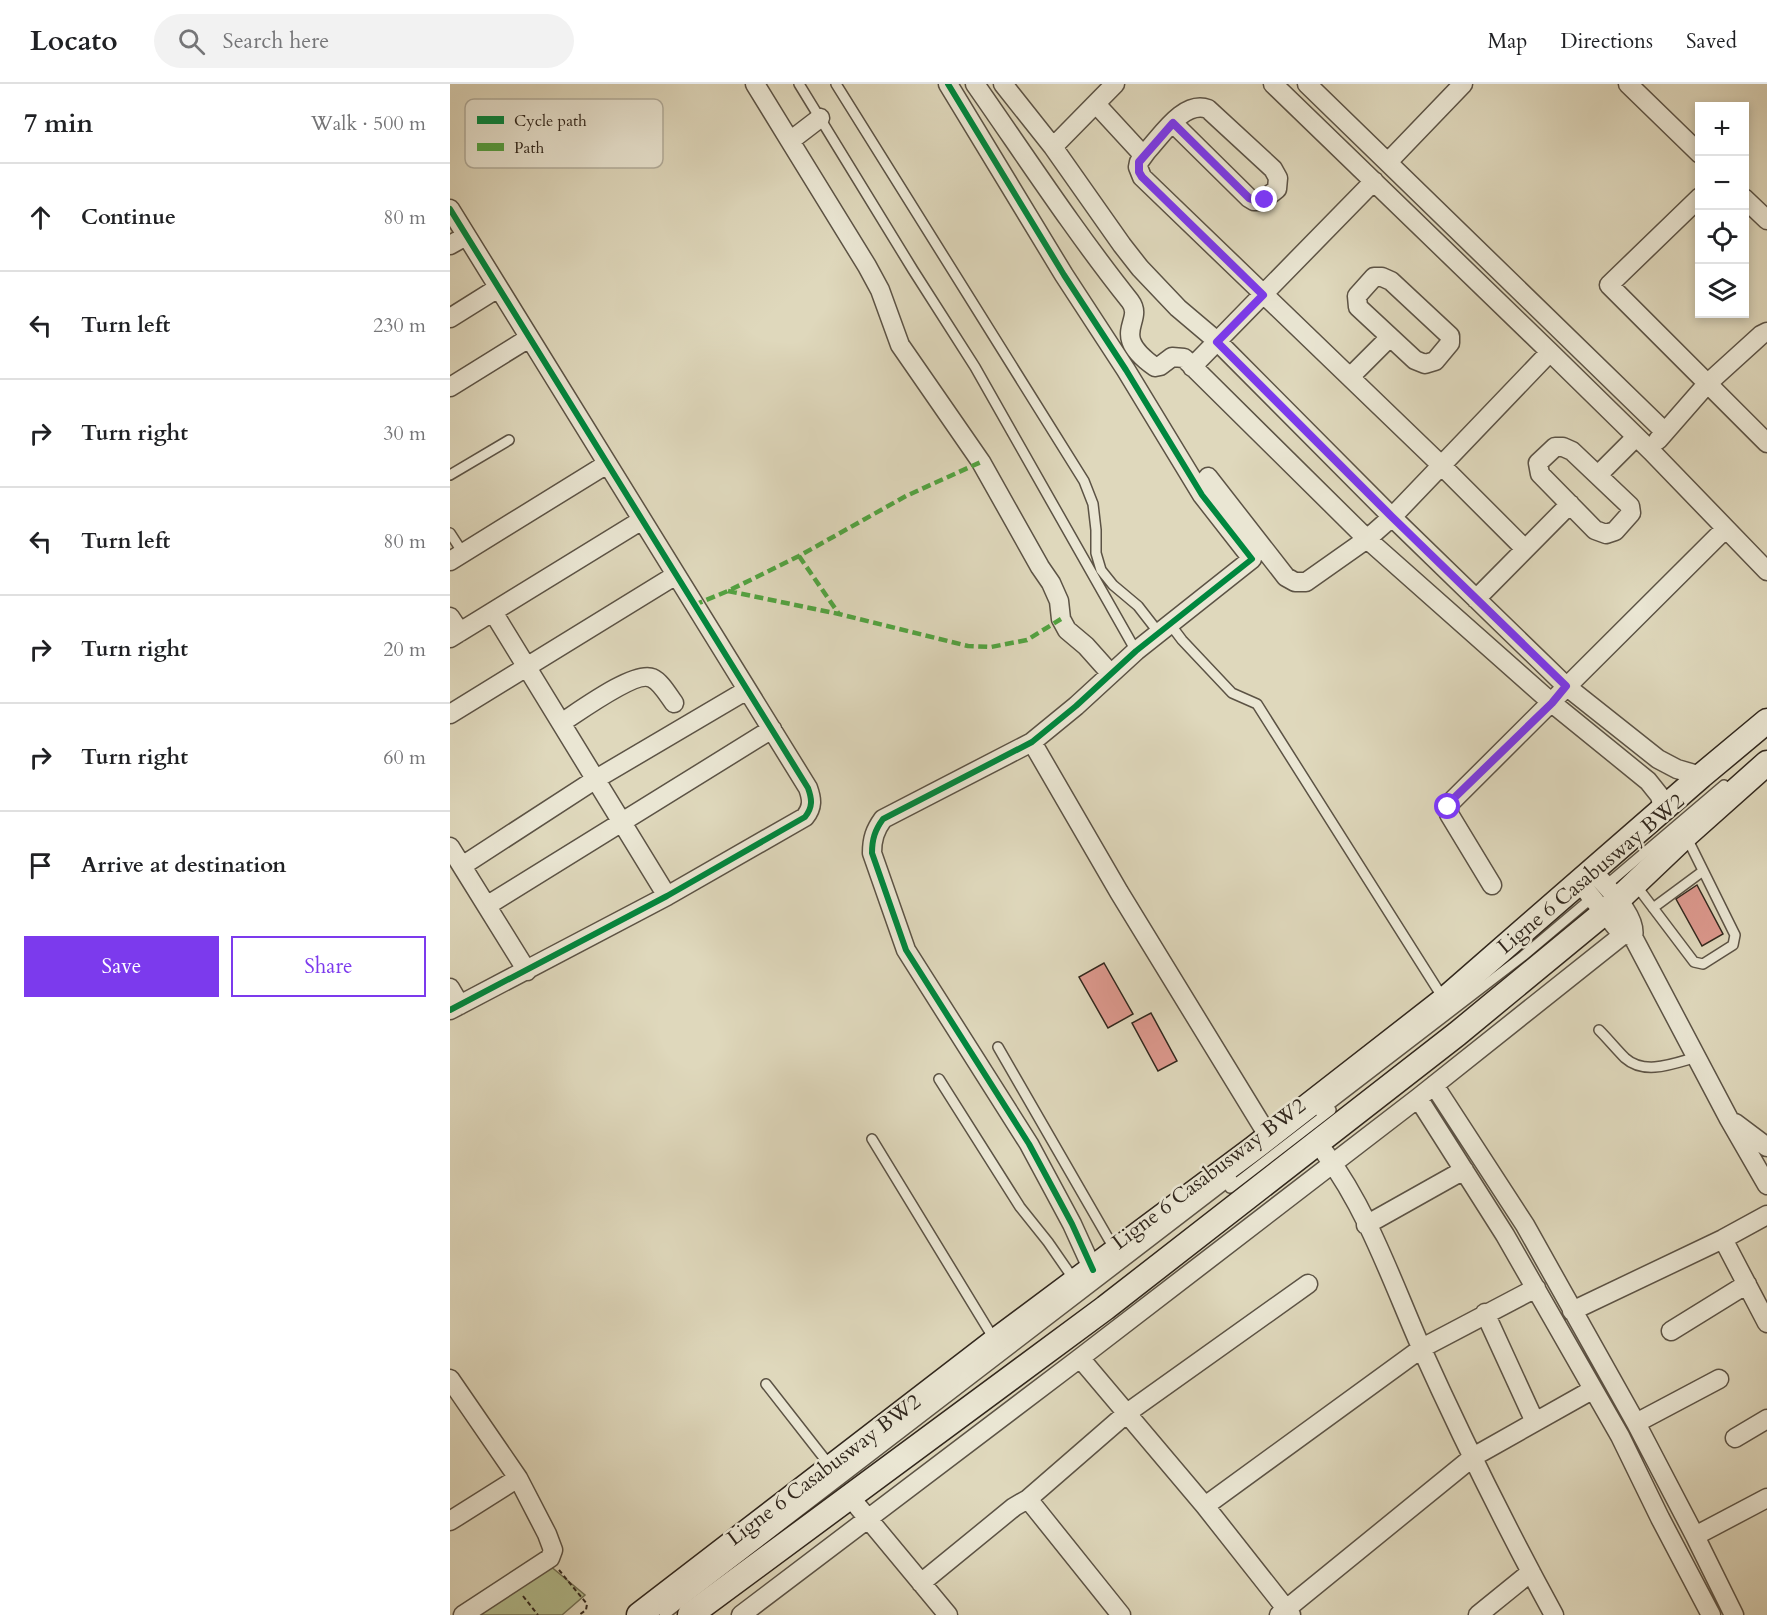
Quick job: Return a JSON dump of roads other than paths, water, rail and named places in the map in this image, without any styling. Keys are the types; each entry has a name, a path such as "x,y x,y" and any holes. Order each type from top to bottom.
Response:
{"main road":[{"path":"690,1615 1105,1308 1457,1034 1600,893 1663,809 1767,721"},
{"path":"639,1615 995,1341 1269,1137 1444,1000 1600,893 1635,884 1767,763"}],"street":[{"path":"755,84 872,274 895,334 905,352 981,462 1051,583 1059,601 1061,619 1067,630 1086,646 1111,674"},
{"path":"948,84 1202,495 1252,559 1136,651 1032,742 883,819 876,828 872,842 872,853 906,950 1029,1144 1072,1224 1084,1276"},
{"path":"975,84 1098,260 1131,303 1134,313 1129,336 1132,346 1155,367 1172,357 1184,358 1367,539 1552,703 1643,776 1656,790 1663,809"},
{"path":"1003,84 1053,147 1140,268 1178,308 1217,342 1566,686 1658,759 1677,769 1701,776"},
{"path":"1273,84 1550,352 1635,438 1651,451 1767,571"},
{"path":"1307,84 1665,432"},
{"path":"1388,162 1463,84"},
{"path":"1628,84 1695,149"},
{"path":"1053,147 1103,91 1143,155"},
{"path":"1173,123 1249,198 1262,201 1277,189 1278,178 1273,169 1208,109 1199,106 1190,108 1173,123 1143,155 1138,167 1142,177 1526,549"},
{"path":"790,141 820,118"},
{"path":"1192,367 1374,181"},
{"path":"1695,202 1609,285 1767,443"},
{"path":"1749,203 1767,220"},
{"path":"450,209 772,729 808,788 811,798 810,811 805,818 527,971 455,1008 450,988"},
{"path":"450,245 466,236"},
{"path":"1382,277 1391,281 1447,333 1451,340 1435,361 1425,364 1415,360 1390,337 1356,303 1358,293 1374,278 1382,277"},
{"path":"450,318 498,288"},
{"path":"1651,451 1707,384 1761,334 1767,332"},
{"path":"1350,377 1390,337"},
{"path":"450,387 529,338"},
{"path":"1208,477 1286,577 1300,583 1311,578 1367,539 1392,517 1550,352"},
{"path":"1598,475 1635,438"},
{"path":"1555,447 1567,448 1598,475 1630,506 1629,516 1615,531 1600,533 1570,504 1540,474 1537,467 1540,460 1555,447"},
{"path":"456,557 607,464"},
{"path":"1476,599 1570,504"},
{"path":"453,629 493,612 642,520"},
{"path":"1492,885 1449,814 1449,804 1725,529"},
{"path":"450,714 676,575"},
{"path":"493,612 667,896"},
{"path":"561,723 638,678 646,676 654,679 674,703"},
{"path":"462,866 596,779 747,690"},
{"path":"488,905 772,729"},
{"path":"1032,742 1119,892 1269,1137"},
{"path":"1643,776 1658,759"},
{"path":"450,847 527,971"},
{"path":"1600,893 1628,936 1767,1185"},
{"path":"749,1613 1628,936"},
{"path":"1434,1085 1508,1198 1636,1423 1734,1615"},
{"path":"1418,1098 1536,1288 1620,1436 1711,1615"},
{"path":"1729,1119 1767,1147"},
{"path":"1317,1142 1332,1162 1366,1225 1473,1457 1554,1615"},
{"path":"1366,1225 1464,1170"},
{"path":"1572,1311 1723,1239 1767,1215"},
{"path":"1723,1239 1767,1323"},
{"path":"921,1583 1014,1507 1028,1499 1127,1413 1308,1284"},
{"path":"1671,1331 1747,1284"},
{"path":"1205,1506 1422,1348 1536,1288"},
{"path":"1485,1313 1535,1422"},
{"path":"1080,1358 1205,1506 1286,1613 1473,1457 1592,1390"},
{"path":"450,1379 456,1402 518,1478 553,1550 550,1558 463,1615"},
{"path":"1636,1423 1719,1379"},
{"path":"1735,1438 1767,1419"},
{"path":"450,1521 518,1478"},
{"path":"850,1497 948,1615"},
{"path":"1695,1536 1767,1498"},
{"path":"1028,1499 1121,1615"},
{"path":"1479,1615 1531,1572"}],"lane":[{"path":"799,84 975,367 1136,651"},
{"path":"836,84 1083,481 1093,504 1096,553 1101,570 1113,585 1164,628 1182,640 1232,693 1257,704 1444,1000"},
{"path":"450,475 509,440"},
{"path":"450,533 456,557"},
{"name":"Ligne 6 Casabusway BW2","path":"664,1615 1514,963 1767,756"},
{"name":"Ligne 6 Casabusway BW2","path":"674,1615 1529,959 1600,893 1736,776"},
{"path":"1635,884 1694,962 1703,964 1733,945 1735,935 1685,836"},
{"path":"1653,908 1703,871"},
{"path":"1599,1030 1627,1060 1639,1066 1653,1068 1697,1057"},
{"path":"998,1047 1116,1252"},
{"path":"939,1079 1020,1207 1048,1242 1084,1276"},
{"path":"872,1139 995,1341"},
{"path":"766,1384 832,1468"}]}
